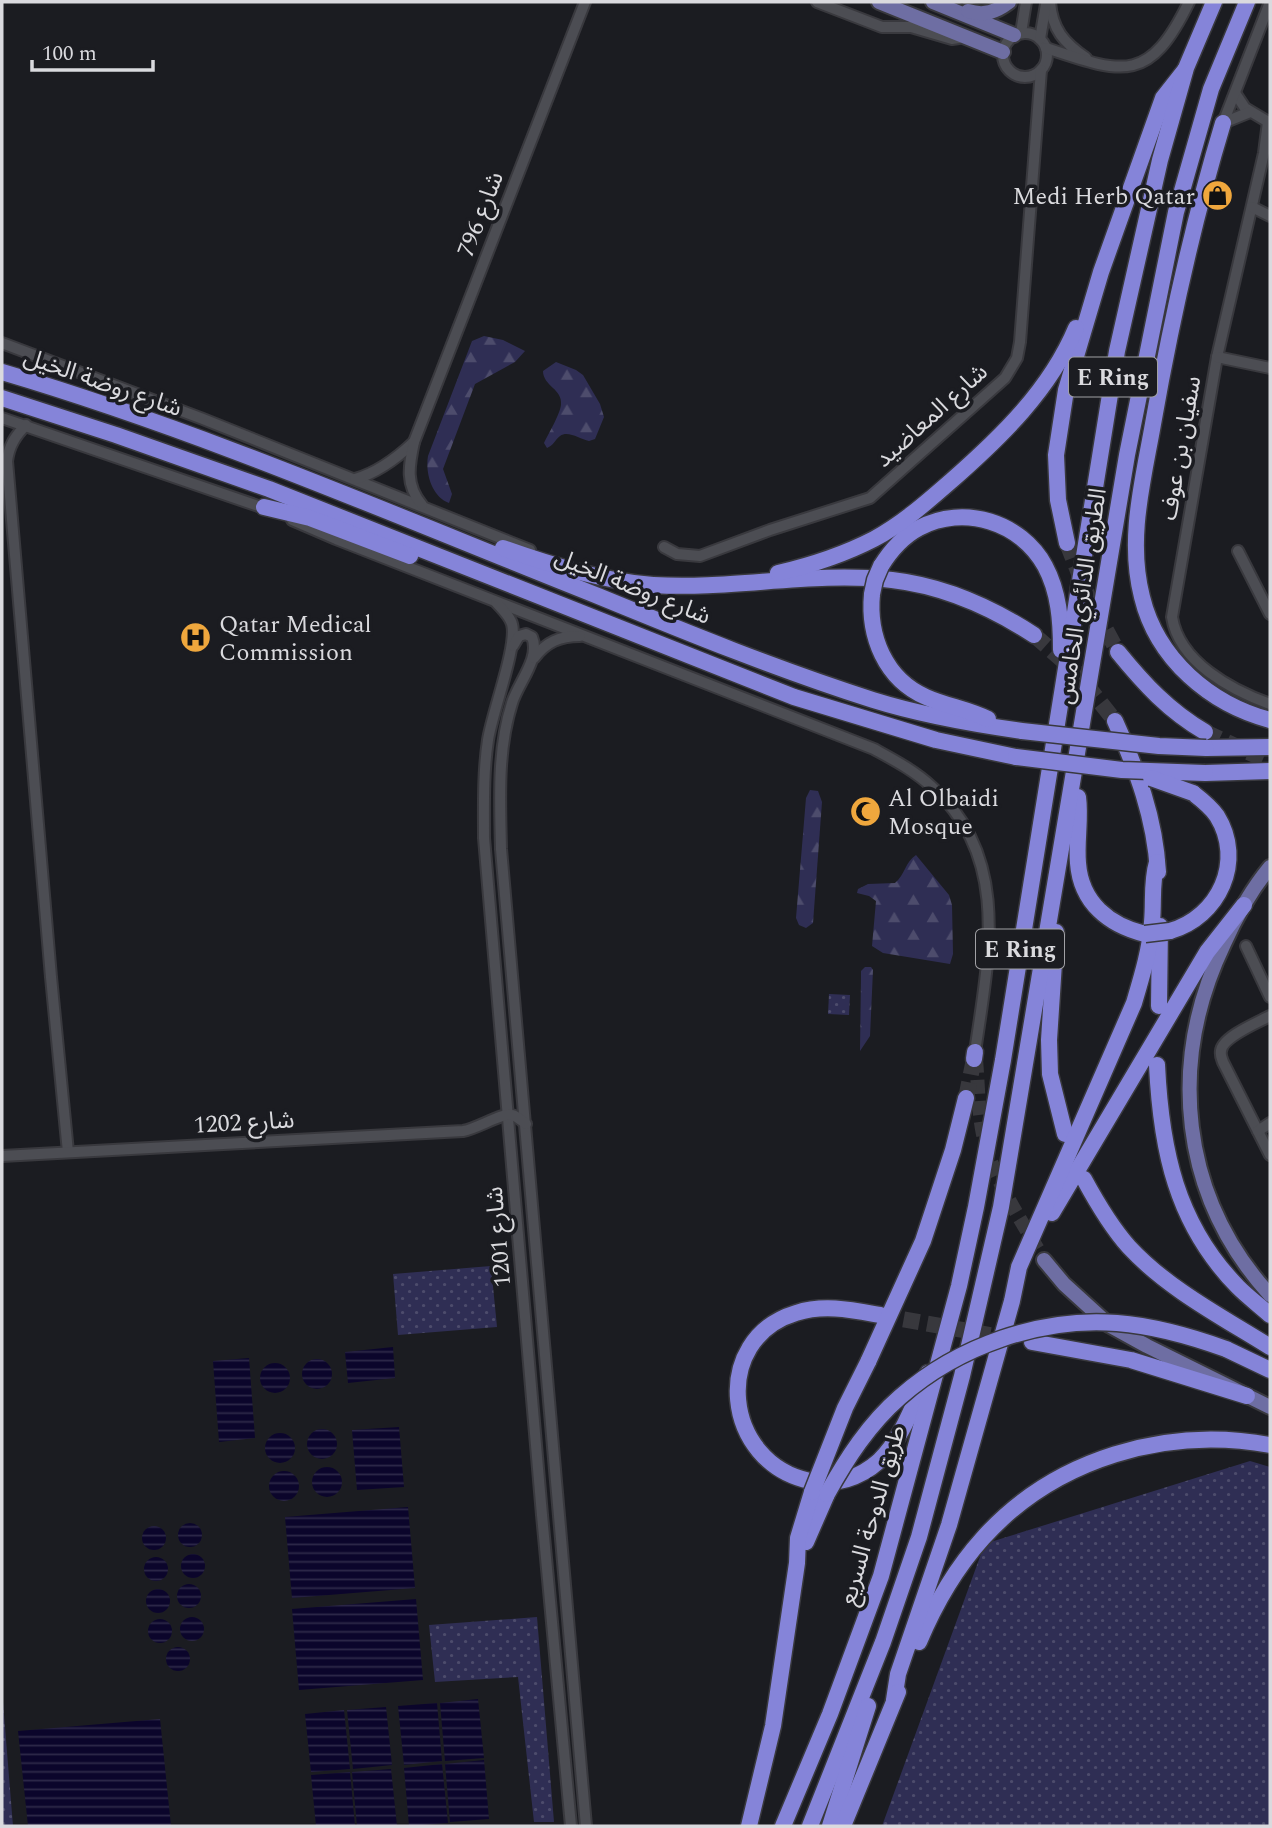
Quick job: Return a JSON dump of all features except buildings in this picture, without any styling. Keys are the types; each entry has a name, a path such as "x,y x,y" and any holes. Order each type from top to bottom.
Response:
{"highway":[{"name":"الطريق الدائري الخامس","path":"976,1207 1003,1060 1117,351 1149,203 1186,68 1214,2"},
{"name":"الطريق الدائري الخامس","path":"1001,1207 1127,455 1176,212 1211,89 1247,2"},
{"path":"1066,543 1058,500 1058,434 1066,390 1099,278 1163,98 1186,68"},
{"path":"1223,123 1196,216 1172,317 1137,513 1135,551 1140,587 1149,618 1169,653 1201,687 1221,701 1270,720"},
{"path":"743,583 812,565 848,552 895,526 937,493 977,457 1033,399 1065,352 1099,278"},
{"name":"شارع روضة الخيل","path":"2,372 267,463 726,648 874,700 936,716 1015,730 1159,746 1205,740 1270,747"},
{"name":"شارع روضة الخيل","path":"2,398 269,489 794,697 936,740 1016,757 1122,770 1205,773 1270,771"},
{"path":"264,508 310,518 434,564 487,575"},
{"path":"1015,730 978,714 926,697 897,676 886,662 872,629 872,594 881,566 904,538 918,528 943,519 970,517 1004,527 1032,548 1044,564 1056,595 1061,636 1062,691"},
{"path":"433,531 468,535 557,565 620,581 653,585 850,578 894,580 973,602 1034,635"},
{"path":"1118,652 1161,701 1205,740"},
{"path":"1115,721 1144,793 1153,831 1157,862 1159,1006"},
{"path":"1075,775 1079,806 1078,863 1084,889 1098,911 1119,926 1145,934 1170,932 1201,916 1212,905 1226,877 1228,846 1224,830 1207,804 1193,793 1167,782 1122,770"},
{"path":"894,1700 898,1674 948,1524 1012,1301 1019,1266 1134,1003 1151,936 1153,877 1157,862"},
{"path":"1053,898 1057,937 1048,1041 1050,1074 1065,1134"},
{"path":"1012,1301 1057,1203 1207,952 1244,905"},
{"path":"1157,1065 1163,1140 1172,1175 1185,1208 1222,1268 1270,1315"},
{"path":"749,1826 774,1726 797,1563 798,1538 820,1493 845,1408 923,1241 953,1150 966,1098"},
{"path":"1084,1179 1113,1226 1144,1261 1185,1293 1270,1347"},
{"name":"طريق الدوحة السريع","path":"783,1826 830,1714 881,1576 946,1336 976,1207"},
{"name":"طريق الدوحة السريع","path":"810,1826 883,1642 925,1513 962,1376 1001,1207"},
{"path":"880,1315 842,1309 808,1310 782,1319 758,1338 741,1370 738,1406 746,1434 769,1463 791,1476 822,1484 849,1479 865,1471 878,1461 898,1436 946,1336"},
{"path":"820,1493 858,1444 901,1396 945,1366 1000,1339 1049,1327 1101,1322 1170,1331 1226,1349 1270,1370"},
{"path":"1032,1342 1131,1360 1247,1396"},
{"path":"843,1826 932,1614 952,1578 984,1536 1030,1497 1060,1478 1142,1446 1194,1439 1221,1439 1270,1446"},
{"path":"830,1826 882,1661 883,1642"}],"main road":[{"path":"879,2 1003,52"},
{"path":"935,2 982,14 993,12 1009,2"},
{"path":"935,2 1018,34"},
{"path":"1270,867 1244,905 1209,975 1190,1060 1190,1103 1199,1168 1213,1209 1232,1246 1270,1295"},
{"path":"1044,1260 1072,1292 1109,1325 1270,1407"}],"street":[{"name":"شارع 796","path":"424,507 416,498 409,479 414,442 585,2"},
{"path":"817,2 882,27 911,27 952,38 970,38"},
{"path":"1026,2 1018,34 1007,43 1003,52 1003,59 1010,71 1022,76 1041,70 1047,56 1043,44 1048,2"},
{"path":"1048,2 1054,24 1062,39 1093,64"},
{"path":"1018,34 1031,34 1043,44 1093,64 1119,67 1136,65 1152,57 1169,39 1189,2"},
{"path":"1223,123 1270,2"},
{"name":"شارع المعاضيد","path":"664,547 677,554 700,556 870,498 1005,378 1017,358 1020,342 1041,70"},
{"path":"1022,76 1037,101"},
{"path":"1235,93 1250,111 1269,123"},
{"path":"1223,123 1250,111"},
{"name":"سفيان بن عوف","path":"1269,123 1267,150 1217,357 1172,617 1180,641 1197,661 1227,684 1270,704"},
{"path":"1252,207 1270,216"},
{"name":"شارع روضة الخيل","path":"2,343 355,479 509,541 557,565"},
{"path":"1217,357 1270,368"},
{"path":"2,418 264,508 336,539 874,749 907,768 940,795 953,810 971,840 982,866 989,905 990,948 975,1057"},
{"path":"26,425 8,450 10,502 68,1152"},
{"path":"355,479 396,458 414,442"},
{"path":"2,487 10,502"},
{"path":"1238,551 1270,614"},
{"name":"شارع 1201","path":"494,600 513,625 512,647 495,705 488,741 484,838 571,1826"},
{"path":"512,647 522,635 532,637 535,645 530,663"},
{"name":"شارع 1201","path":"586,1826 502,862 500,792 503,744 508,720 530,663 539,651 555,640 571,636 589,636"},
{"path":"1246,946 1270,997"},
{"path":"1270,1016 1237,1033 1220,1052 1270,1155"},
{"path":"508,1114 514,1115 526,1125"},
{"name":"شارع 1202","path":"2,1156 463,1131 508,1114"},
{"path":"488,1123 501,1124 510,1132"},
{"path":"1258,1131 1270,1123"},
{"path":"530,1366 545,1364"}],"green space":[{"path":"484,336 503,340 525,351 515,362 475,384 443,469 452,494 449,503 438,496 431,484 428,456 472,341"},
{"path":"556,362 583,375 600,404 604,417 595,439 589,441 563,434 547,448 544,443 559,413 561,400 546,380 543,371"},
{"path":"810,790 818,791 822,802 813,923 806,928 799,925 796,918 806,798"},
{"path":"916,855 949,895 952,905 953,954 950,964 883,953 872,946 876,901 857,893 858,889 868,884 895,883"},
{"path":"865,967 871,967 873,970 870,1036 860,1051 861,971"},
{"path":"829,994 850,995 849,1015 828,1014"},
{"path":"491,1266 497,1327 398,1335 393,1274"},
{"path":"1250,1461 1270,1467 1270,1826 882,1826 981,1554 990,1542"},
{"path":"537,1617 554,1822 534,1822 518,1677 435,1682 429,1625"},
{"path":"2,1690 13,1826 2,1826"}],"shaded area":[{"path":"393,1347 395,1378 348,1383 345,1352"},
{"path":"249,1358 255,1438 219,1442 213,1361"},
{"path":"317,1359 328,1363 332,1374 328,1385 317,1389 306,1385 302,1374 306,1363"},
{"path":"275,1363 286,1367 290,1378 286,1389 275,1393 264,1389 260,1378 264,1367"},
{"path":"399,1427 404,1487 357,1490 352,1430"},
{"path":"322,1429 333,1433 337,1444 333,1455 322,1459 311,1455 307,1444 311,1433"},
{"path":"280,1433 291,1437 295,1448 291,1459 280,1463 269,1459 265,1448 269,1437"},
{"path":"327,1467 338,1471 342,1482 338,1493 327,1497 316,1493 312,1482 316,1471"},
{"path":"284,1471 295,1475 299,1486 295,1497 284,1501 273,1497 269,1486 273,1475"},
{"path":"408,1507 415,1588 292,1598 285,1517"},
{"path":"190,1523 201,1530 202,1535 195,1546 190,1547 179,1540 178,1535 185,1524"},
{"path":"154,1526 165,1533 166,1538 159,1549 154,1550 143,1543 142,1538 149,1527"},
{"path":"193,1554 204,1561 205,1566 198,1577 193,1578 182,1571 181,1566 188,1555"},
{"path":"156,1557 167,1564 168,1569 161,1580 156,1581 145,1574 144,1569 151,1558"},
{"path":"189,1584 200,1591 201,1596 194,1607 189,1608 178,1601 177,1596 184,1585"},
{"path":"158,1589 169,1596 170,1601 163,1612 158,1613 147,1606 146,1601 153,1590"},
{"path":"416,1599 423,1680 299,1690 292,1609"},
{"path":"192,1617 203,1624 204,1629 197,1640 192,1641 181,1634 180,1629 187,1618"},
{"path":"160,1619 171,1626 172,1631 165,1642 160,1643 149,1636 148,1631 155,1620"},
{"path":"178,1647 189,1654 190,1659 183,1670 178,1671 167,1664 166,1659 173,1648"},
{"path":"478,1699 484,1758 445,1761 440,1703"},
{"path":"437,1703 442,1761 404,1765 398,1706"},
{"path":"386,1707 392,1765 353,1769 347,1710"},
{"path":"344,1710 350,1769 311,1772 305,1714"},
{"path":"160,1719 171,1826 28,1826 18,1731"},
{"path":"484,1760 489,1819 450,1822 445,1764"},
{"path":"442,1764 448,1823 409,1826 404,1768"},
{"path":"391,1769 397,1826 357,1826 352,1772"},
{"path":"350,1772 355,1826 316,1826 311,1775"}],"tunnel":[{"path":"1067,543 1089,599 1118,652"},
{"path":"1034,635 1077,673 1115,721"},
{"path":"1205,732 1270,762"},
{"path":"966,1098 974,1059"},
{"path":"976,1059 982,1129 992,1164 1007,1197 1044,1260"},
{"path":"880,1315 1012,1339"}],"place":[{"name":"Medi Herb Qatar","path":"1218,196"},
{"name":"Qatar Medical Commission","path":"196,638"},
{"name":"Al Olbaidi Mosque","path":"865,812"}]}
